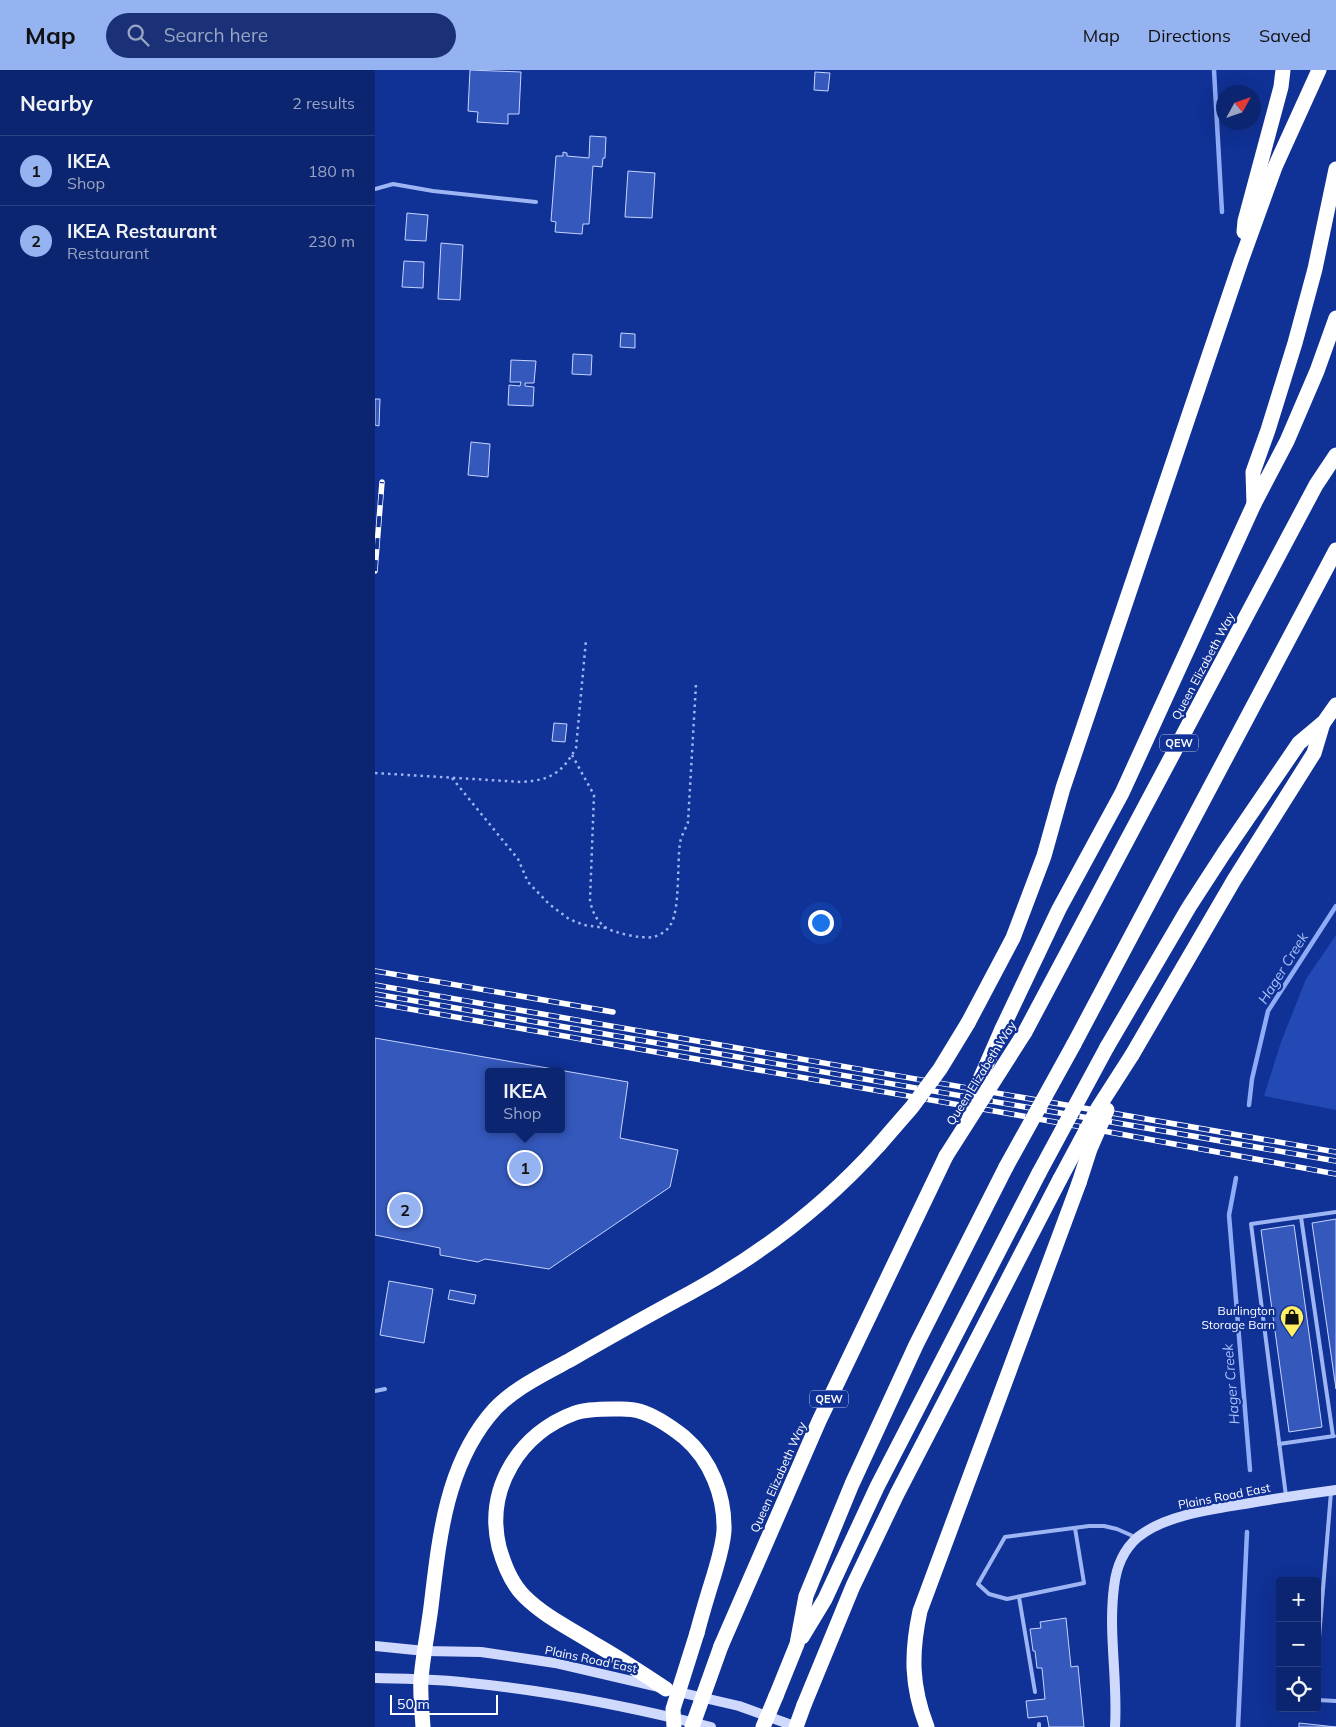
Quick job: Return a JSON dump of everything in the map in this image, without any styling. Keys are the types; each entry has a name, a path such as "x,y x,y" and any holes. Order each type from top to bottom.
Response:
{"highway":[{"path":"1241,261 1245,221 1281,87 1283,70"},
{"path":"423,1727 421,1680 446,1508 455,1476 469,1444 489,1416 506,1400 533,1380 690,1293 762,1249 824,1199 857,1169 912,1107 929,1085 968,1024 1013,938 1044,856 1063,788 1241,261 1275,167 1319,70"},
{"path":"1254,504 1253,472 1295,343 1315,269 1336,169"},
{"path":"946,1156 1002,1029 1059,910 1122,793 1254,504 1287,441 1317,371 1336,318"},
{"name":"Queen Elizabeth Way","path":"692,1727 721,1646 819,1421 946,1156 1025,1032 1316,485 1336,455"},
{"path":"797,1644 806,1596 852,1484 917,1345 1006,1167 1075,1044 1336,550"},
{"path":"763,1727 797,1644 825,1599 877,1487 1039,1173 1107,1046 1189,907 1224,853 1299,743 1324,722 1336,706"},
{"path":"796,1727 803,1705 853,1586 897,1494 1060,1179 1098,1108 1132,1055 1234,880 1314,753 1324,722"},
{"path":"927,1727 917,1696 914,1677 914,1639 920,1611 1090,1150 1132,1055"},
{"path":"667,1689 593,1642 557,1622 524,1596 504,1567 495,1530 498,1499 507,1472 523,1447 535,1436 551,1424 577,1412 602,1409 638,1410 667,1423 694,1445 709,1466 719,1490 724,1531 719,1556 697,1633 673,1709 674,1727"}],"main road":[{"name":"Plains Road East","path":"1115,1727 1112,1612 1114,1587 1122,1558 1137,1538 1162,1523 1187,1515 1334,1490"},
{"name":"Plains Road East","path":"375,1646 481,1652 555,1663 739,1706 796,1727"},
{"path":"375,1678 469,1682 537,1691 675,1718 711,1727"}],"lane":[{"path":"375,189 393,184 433,191 536,202"},
{"path":"1286,1497 1251,1224 1336,1212"},
{"path":"1279,1444 1335,1436 1301,1217"},
{"path":"375,1391 385,1390"},
{"path":"1321,1622 1334,1490"},
{"path":"1075,1528 1084,1583 1007,1599 989,1594 978,1584 1005,1537 1089,1526 1103,1526 1117,1529 1137,1538"},
{"path":"1019,1597 1035,1692"},
{"path":"1321,1700 1336,1701"}],"path":[{"path":"375,774 522,782 539,781 555,774 568,763 576,748 586,640"},
{"path":"572,755 594,795 590,900 592,911 606,928 615,933 652,937 667,930 675,915 680,842 688,822 696,684"},
{"path":"452,778 518,859 528,882 549,904 569,919 585,925 606,928"}],"shaded area":[{"path":"1336,935 1336,1110 1264,1096 1281,1042 1306,979"}],"building":[{"path":"470,70 521,72 519,114 508,114 508,124 477,122 478,112 468,111"},
{"path":"815,72 830,73 828,91 814,90"},
{"path":"590,136 606,137 605,158 603,158 602,167 593,166 589,224 583,224 582,234 555,232 556,222 551,221 556,156 563,156 563,152 567,153 567,156 589,158"},
{"path":"628,171 655,173 652,218 625,217"},
{"path":"407,213 428,215 426,241 405,240"},
{"path":"441,243 463,245 460,300 438,299"},
{"path":"404,261 424,262 423,288 402,287"},
{"path":"621,333 635,334 635,348 620,347"},
{"path":"573,354 592,355 591,375 572,374"},
{"path":"511,360 536,361 534,383 525,383 525,386 534,387 533,406 508,405 509,385 520,386 521,382 510,382"},
{"path":"375,399 380,399 379,426 375,425"},
{"path":"471,442 490,444 488,477 468,475"},
{"path":"554,723 567,724 565,742 552,741"},
{"path":"375,1038 548,1068 485,1068 485,1133 565,1133 565,1071 628,1082 620,1138 678,1150 670,1187 549,1269 485,1259 478,1262 440,1255 440,1248 375,1235"},
{"path":"1336,1219 1336,1389 1312,1223"},
{"path":"1294,1225 1322,1427 1289,1432 1261,1230"},
{"path":"389,1281 433,1289 424,1343 380,1335"},
{"path":"450,1290 476,1295 474,1304 448,1299"},
{"path":"1066,1618 1071,1667 1078,1666 1084,1727 1049,1727 1047,1716 1028,1718 1026,1701 1045,1699 1042,1668 1037,1668 1030,1629 1041,1628 1040,1622"},
{"path":"1299,1723 1336,1727 1299,1727"}],"waterway":[{"path":"1214,70 1222,212"},
{"name":"Hager Creek","path":"1249,1105 1252,1079 1268,1011 1336,906"},
{"name":"Hager Creek","path":"1236,1178 1229,1215 1250,1470"},
{"name":"Hager Creek","path":"1238,1727 1247,1532"}],"railway":[{"path":"375,571 382,482"},
{"path":"375,971 613,1012"},
{"path":"375,985 1336,1152"},
{"path":"375,994 1336,1161"},
{"path":"375,1003 1017,1115 1336,1174"}],"place":[{"name":"IKEA","path":"525,1168"},
{"name":"IKEA Restaurant","path":"405,1210"},
{"name":"Burlington Storage Barn","path":"1292,1338"}]}
